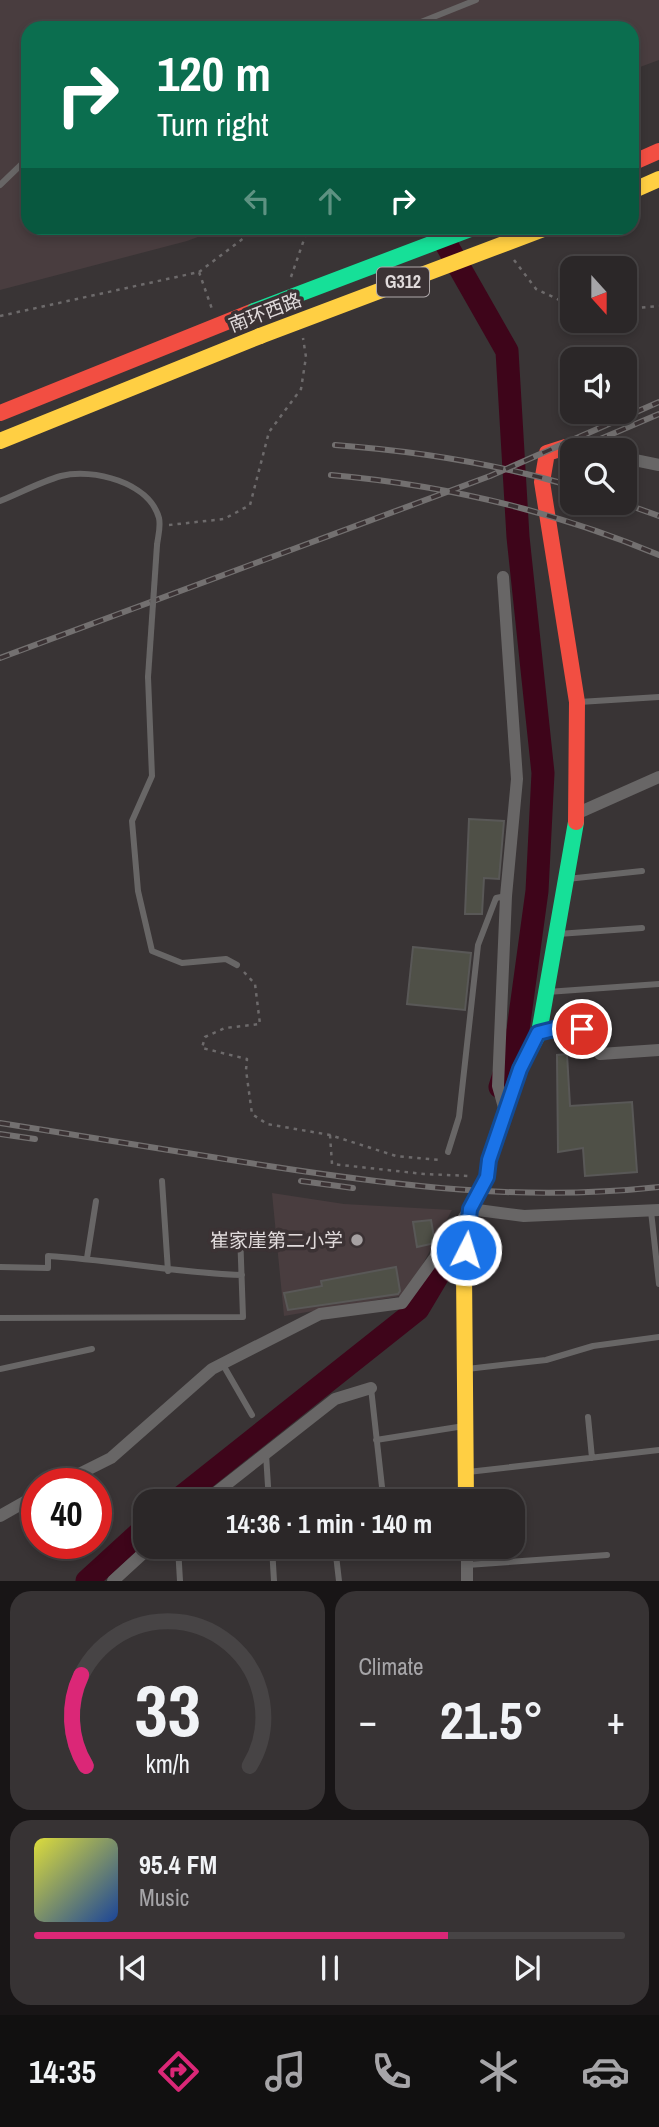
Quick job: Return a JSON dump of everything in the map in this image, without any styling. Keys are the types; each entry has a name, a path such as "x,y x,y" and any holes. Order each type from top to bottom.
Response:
{"main road":[{"path":"639,160 659,151"},
{"path":"639,188 659,180"},
{"name":"南环西路","path":"0,414 218,325 455,235"},
{"name":"南环西路","path":"0,441 260,336 527,235"},
{"path":"466,1489 464,1271 470,1209 487,1177 489,1160 505,1111 520,1069 538,1033 578,813 578,702 542,482 547,453 560,449"}],"street":[{"path":"637,460 659,465"},
{"path":"503,577 517,779 506,896 498,1086 505,1111"},
{"path":"578,813 659,777"},
{"path":"538,1033 562,1027 582,1029 593,1040 600,1054 659,1050"},
{"path":"91,1468 111,1458 222,1363 320,1314 402,1303 470,1209 524,1216 655,1210"},
{"path":"220,1489 335,1399 370,1388"},
{"path":"0,1516 21,1504"},
{"path":"113,1581 137,1559"},
{"path":"467,1559 467,1581"}],"lane":[{"path":"424,21 476,0"},
{"path":"0,185 21,165"},
{"path":"0,500 60,477 98,475 121,482 152,505 160,525 148,677 152,776 132,821 138,891 152,951 182,963 226,958 237,965"},
{"path":"578,702 659,698"},
{"path":"566,879 642,871"},
{"path":"448,1152 459,1117 478,945 496,898 506,896"},
{"path":"556,934 642,928"},
{"path":"545,992 659,984"},
{"path":"162,1181 168,1271"},
{"path":"87,1258 96,1201"},
{"path":"655,1210 659,1284"},
{"path":"0,1318 243,1317 240,1232"},
{"path":"0,1267 48,1268 48,1256 87,1258 168,1271 242,1276"},
{"path":"465,1369 546,1360 593,1346 659,1337"},
{"path":"0,1369 92,1349"},
{"path":"222,1363 252,1415"},
{"path":"370,1388 382,1489"},
{"path":"588,1417 592,1458"},
{"path":"376,1440 466,1426"},
{"path":"466,1472 659,1450"},
{"path":"266,1452 268,1489"},
{"path":"467,1565 607,1555"},
{"path":"179,1559 180,1581"},
{"path":"274,1559 274,1581"},
{"path":"336,1559 339,1581"}],"path":[{"path":"0,316 199,272 248,235"},
{"path":"292,286 290,274 304,235"},
{"path":"510,252 515,263 536,289 560,300"},
{"path":"199,272 218,325"},
{"path":"637,308 659,306"},
{"path":"160,525 224,519 250,505 269,432 301,389 306,358 302,334"},
{"path":"237,965 255,984 260,1024 225,1028 205,1037 202,1048 247,1059 252,1114 267,1124 330,1135 396,1156 443,1160 448,1152"},
{"path":"330,1135 332,1164 424,1174 487,1177"}],"shaded area":[{"path":"0,0 659,0 659,60 639,67 639,21 21,21 21,235 203,235 0,290"},
{"name":"崔家崖第二小学","path":"272,1193 344,1204 452,1210 406,1295 284,1316"}],"building":[{"path":"469,819 504,821 499,879 484,878 482,914 465,914"},
{"path":"413,947 471,953 465,1010 407,1004"},
{"path":"567,1054 570,1106 632,1102 637,1172 585,1176 583,1148 558,1152 557,1055"},
{"path":"431,1220 435,1243 417,1247 413,1222"},
{"path":"396,1267 400,1291 398,1294 288,1310 284,1293 322,1286 321,1281"}],"waterway":[{"path":"441,235 507,351 518,537 543,773 537,891 518,1030 500,1087"},
{"path":"191,1489 418,1309 456,1245"},
{"path":"87,1581 133,1539"}],"railway":[{"path":"0,658 490,476 659,402"},
{"path":"603,438 659,414"},
{"path":"335,445 454,459 560,483"},
{"path":"331,475 416,486 498,502 579,525 659,555"},
{"path":"637,508 659,516"},
{"path":"0,1123 262,1165 460,1190 558,1193 659,1187"},
{"path":"0,1134 35,1139"},
{"path":"301,1181 353,1188"}],"traffic: fast":[{"path":"254,311 455,235"},
{"path":"475,1200 487,1177 489,1159 520,1068 539,1033 576,822"}],"traffic: slow":[{"path":"639,188 659,179"},
{"path":"260,336 527,235"},
{"path":"0,441 260,336"},
{"path":"466,1489 464,1271 470,1209 475,1200"}],"traffic: jam":[{"path":"639,160 659,151"},
{"path":"0,413 254,311"},
{"path":"560,449 547,453 542,482 577,702 576,822"}],"place":[{"name":"崔家崖第二小学","path":"357,1240"}],"route":[{"path":"466,1250 470,1209 487,1177 489,1160 520,1069 538,1033 562,1027 582,1029"}]}
